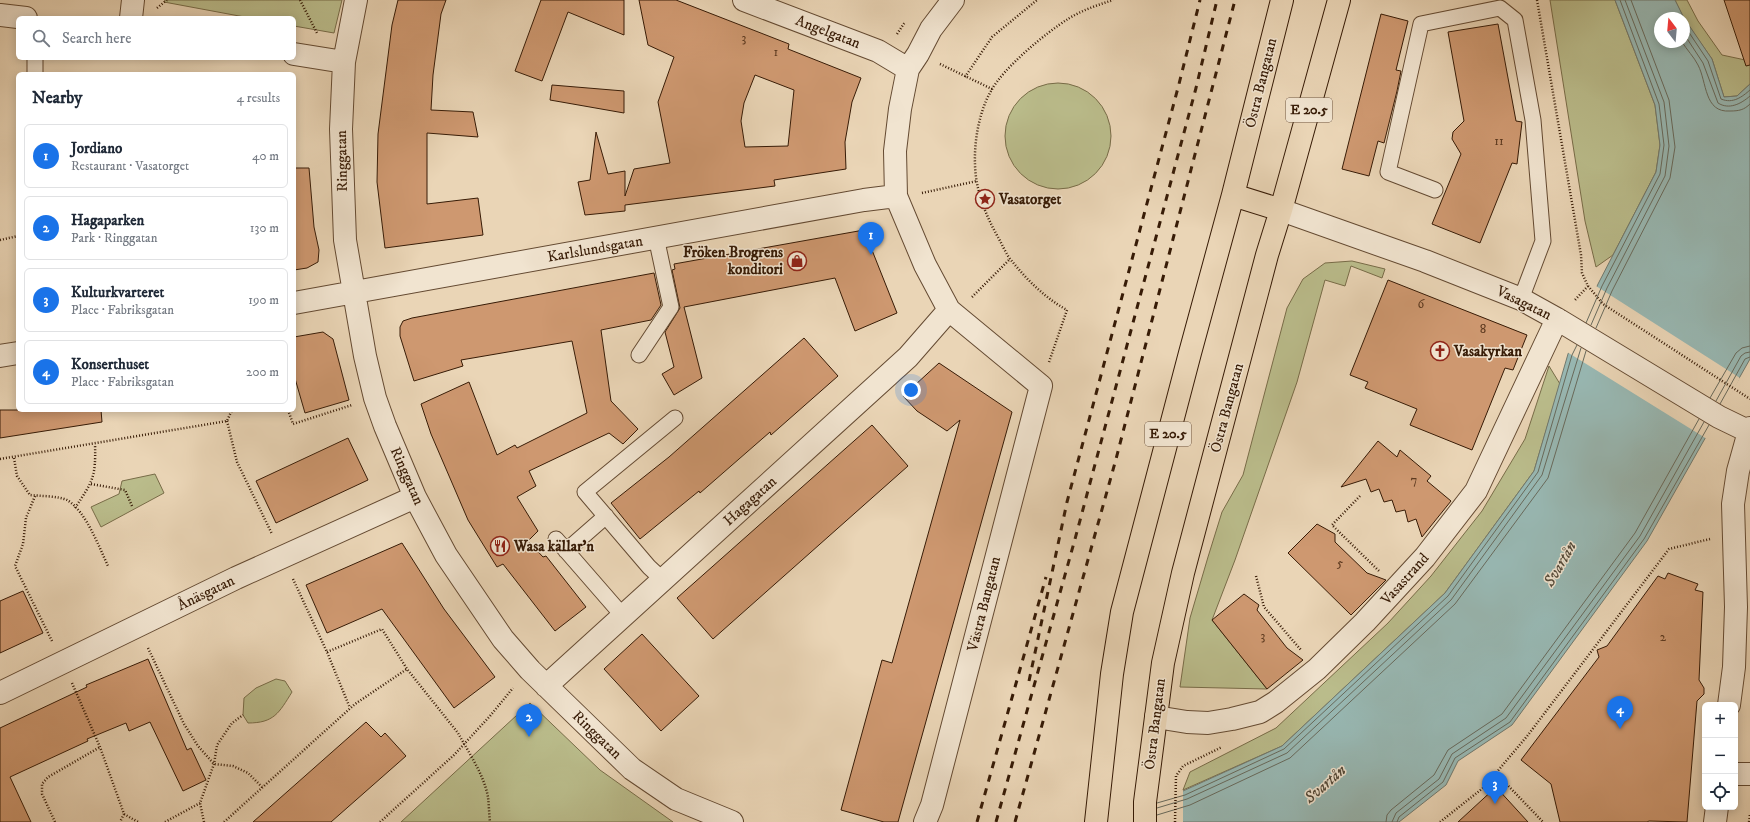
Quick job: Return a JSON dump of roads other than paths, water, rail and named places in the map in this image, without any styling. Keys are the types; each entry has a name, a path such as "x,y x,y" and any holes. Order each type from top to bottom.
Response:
{"main road":[{"name":"Östra Bangatan","path":"1145,812 1163,663 1183,573 1267,255 1281,210 1337,5"},
{"name":"Östra Bangatan","path":"1096,819 1112,674 1122,612 1233,195 1280,9"},
{"path":"1233,195 1281,210"}],"street":[{"path":"131,16 133,0"},
{"name":"Ringgatan","path":"356,0 338,61 346,240 365,356 375,398 385,426 415,497 446,555 503,639 530,670 632,769 676,799 732,822"},
{"name":"Angelgatan","path":"744,0 878,51 913,62"},
{"path":"949,310 925,265 896,196 895,151 900,109 913,62 931,29 953,0"},
{"path":"0,15 16,17"},
{"path":"296,54 338,61"},
{"name":"Karlslundsgatan","path":"296,303 864,200 896,196"},
{"name":"Vasagatan","path":"1281,210 1425,261 1521,299 1557,319 1719,417 1749,430"},
{"name":"Västra Bangatan","path":"925,822 932,805 1040,386 949,310"},
{"name":"Hagagatan","path":"546,686 908,357 949,310"},
{"name":"Vasastrand","path":"1156,717 1187,722 1208,723 1260,712 1276,702 1317,669 1365,622 1425,557 1476,491 1557,319"},
{"path":"0,356 16,353"},
{"path":"1729,702 1734,667 1736,608 1733,504 1738,471 1749,430"},
{"name":"Ånäsgatan","path":"0,693 283,557 415,497"},
{"path":"1738,774 1750,774"},
{"path":"1715,822 1717,810"}],"lane":[{"path":"1435,190 1388,172 1421,24 1500,8 1515,20 1532,120 1543,241 1521,299"},
{"path":"35,60 35,72"},
{"path":"639,356 671,307 656,237"},
{"path":"663,580 649,567 585,492 675,418"},
{"path":"566,551 606,516"},
{"path":"556,539 623,616"}],"water":[{"name":"Svartån","path":"1615,0 1675,0 1681,12 1654,12 1654,48 1690,48 1690,27 1712,59 1724,97 1737,96 1750,84 1750,359 1647,541 1512,725 1458,761 1446,785 1399,822 1079,822 1183,791 1282,746 1445,593 1534,471 1568,354 1598,284 1656,172 1660,145 1655,105"}],"railway":[{"path":"1029,681 1067,502 1179,84 1200,0"},
{"path":"996,822 1075,539 1196,88 1217,0"},
{"path":"1015,822 1116,459 1235,0"},
{"path":"977,822 1046,577"}],"place":[{"name":"Vasatorget","path":"985,199"},
{"name":"Jordiano","path":"871,255"},
{"name":"Fröken Brogrens konditori","path":"797,261"},
{"name":"Vasakyrkan","path":"1440,351"},
{"name":"Wasa källar'n","path":"500,546"},
{"name":"Konserthuset","path":"1620,729"},
{"name":"Hagaparken","path":"529,737"},
{"name":"Kulturkvarteret","path":"1495,804"}]}
